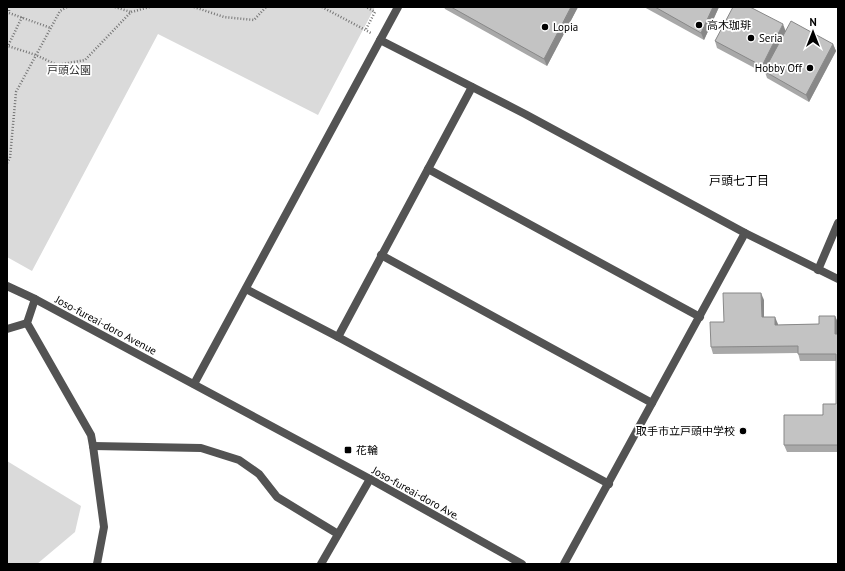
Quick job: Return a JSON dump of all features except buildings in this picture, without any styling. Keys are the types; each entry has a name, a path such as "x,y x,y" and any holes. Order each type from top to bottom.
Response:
{"street":[{"path":"194,384 398,7"},
{"path":"380,40 472,87 745,233 838,279"},
{"path":"338,337 472,87"},
{"path":"428,169 700,317"},
{"path":"818,270 838,223"},
{"path":"564,564 745,233"},
{"path":"381,255 652,403"},
{"name":"Joso-fureai-doro Avenue","path":"7,286 194,384"},
{"path":"246,289 338,337 609,484"},
{"path":"34,299 27,323 91,435 94,446 104,527 97,564"},
{"path":"7,328 27,323"},
{"name":"Joso-fureai-doro Ave.","path":"194,384 370,479 522,564"},
{"path":"94,446 201,448 239,460 259,474 277,497 338,534"},
{"path":"321,564 370,479"}],"path":[{"path":"9,7 9,13 51,28"},
{"path":"7,163 10,158 16,92 60,11 67,7"},
{"path":"115,7 131,12"},
{"path":"22,17 8,46 36,55 57,65 85,60 131,12 150,7"},
{"path":"194,7 224,18 254,20 266,7"},
{"path":"322,7 366,29 380,40"},
{"path":"366,7 375,12 366,29"}],"green space":[{"name":"戸頭公園","path":"7,7 375,7 318,115 158,34 32,271 7,257"},
{"path":"7,461 81,506 75,532 37,564 7,564"}],"place":[{"name":"高木珈琲","path":"699,25"},
{"name":"Lopia","path":"545,27"},
{"name":"Seria","path":"751,38"},
{"name":"Hobby Off","path":"810,68"},
{"name":"取手市立戸頭中学校","path":"743,431"},
{"name":"花輪","path":"348,450"}],"district":[{"name":"戸頭七丁目","path":"739,180"}]}
